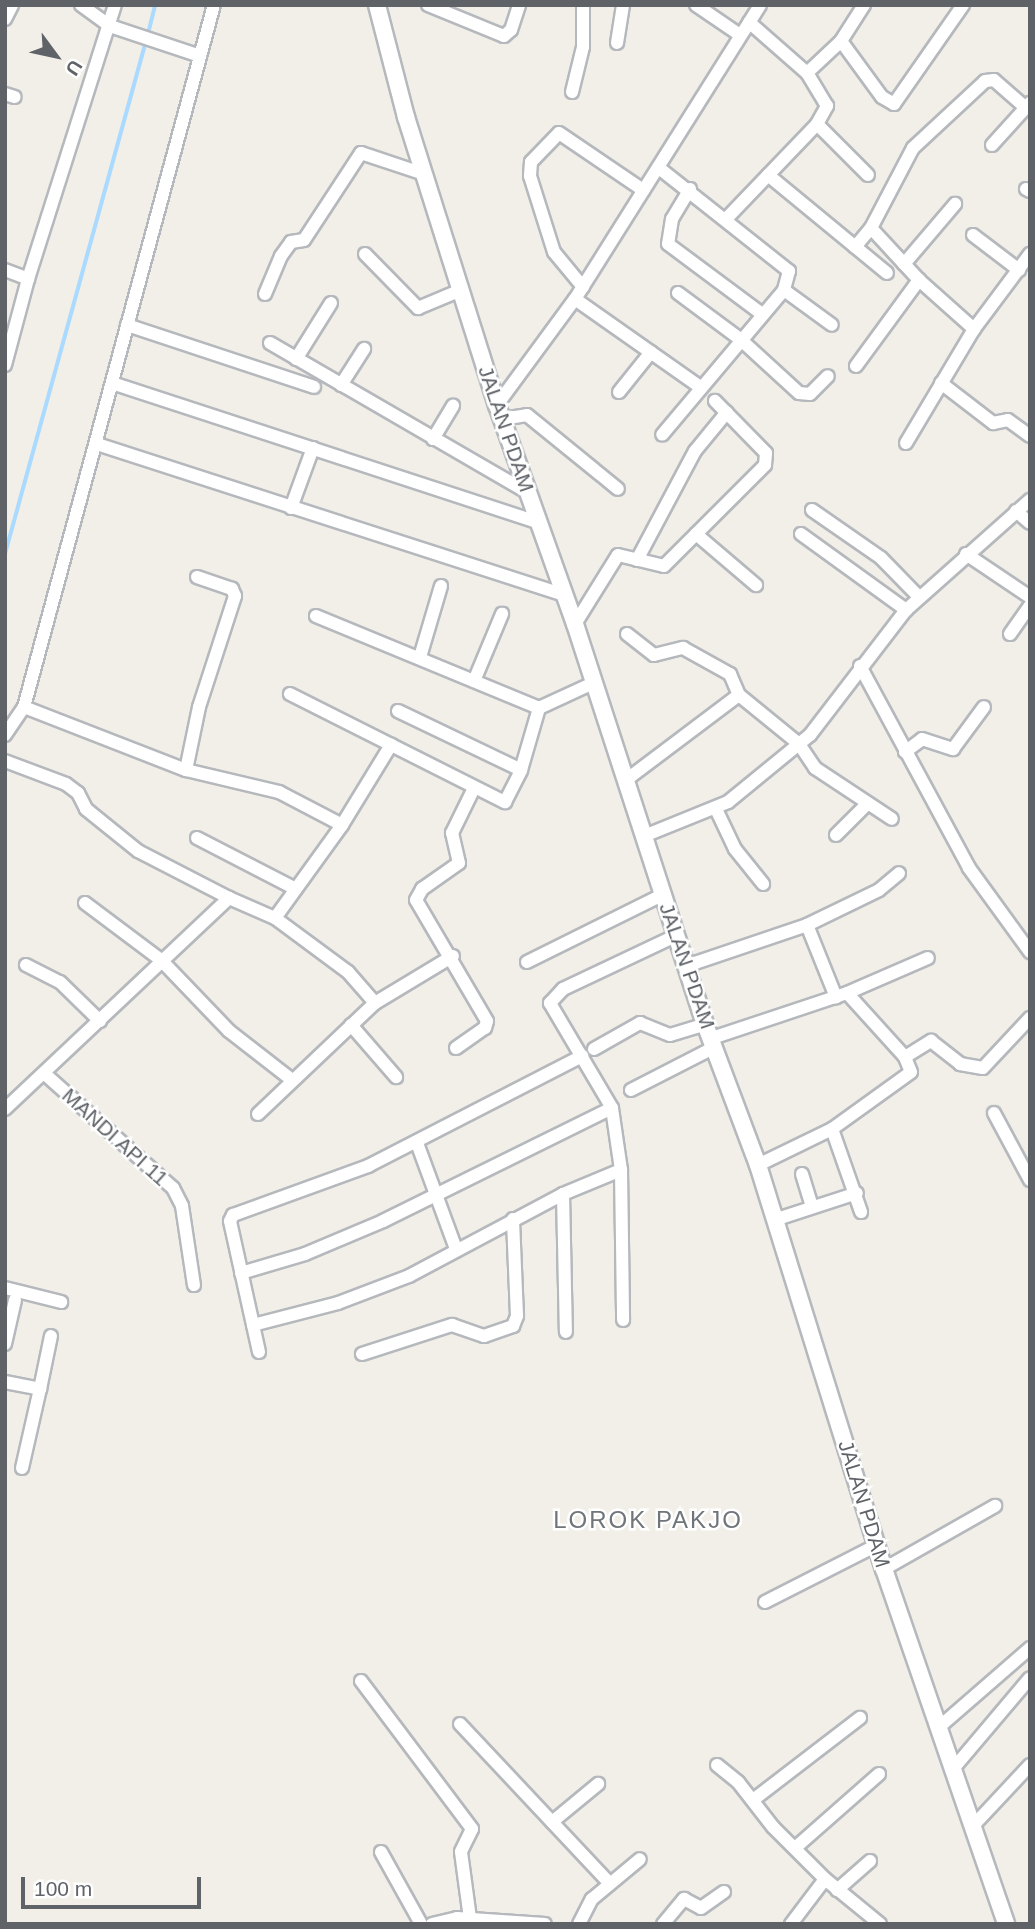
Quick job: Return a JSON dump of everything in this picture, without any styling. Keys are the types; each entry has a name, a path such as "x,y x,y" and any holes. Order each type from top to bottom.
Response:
{"street":[{"path":"5,19 12,5"},
{"path":"81,5 110,26 200,56"},
{"path":"5,365 28,279 115,5"},
{"path":"5,734 24,707 214,5"},
{"name":"JALAN PDAM","path":"377,5 424,174 500,412 575,624 675,936 758,1165 884,1569 1006,1924"},
{"path":"428,5 504,36 510,33 519,5"},
{"path":"572,92 583,47 583,5"},
{"path":"617,43 623,5"},
{"path":"696,5 740,35"},
{"path":"618,489 527,415 500,412 583,287 760,5"},
{"path":"807,73 841,41 864,5"},
{"path":"841,41 882,97 894,104 963,5"},
{"path":"726,218 817,124 826,100 807,73 749,22"},
{"path":"855,247 871,228 913,148 985,81 993,80 1028,105 992,145"},
{"path":"817,124 868,175"},
{"path":"583,287 554,252 530,176 531,162 559,133 643,190"},
{"path":"265,294 281,256 291,242 304,240 361,153 424,174"},
{"path":"659,168 690,189 786,265 789,276 784,290 740,339 662,435"},
{"path":"768,175 887,273"},
{"path":"690,189 672,219 668,244 762,314"},
{"path":"904,264 955,204"},
{"path":"871,228 919,280 974,329"},
{"path":"906,443 974,329 1026,261 973,235"},
{"path":"365,254 418,308 461,290"},
{"path":"5,270 28,279"},
{"path":"856,366 919,280"},
{"path":"784,290 832,325"},
{"path":"678,293 740,339 802,395 810,394 828,376"},
{"path":"575,299 700,387"},
{"path":"296,359 331,303"},
{"path":"127,325 314,387"},
{"path":"270,343 527,492"},
{"path":"341,385 363,349"},
{"path":"619,392 651,352"},
{"path":"112,383 538,522"},
{"path":"941,383 993,423 1008,420 1030,436"},
{"path":"575,624 617,556 664,566 767,459 715,401"},
{"path":"433,439 453,406"},
{"path":"637,559 695,451 727,412"},
{"path":"97,444 565,595"},
{"path":"291,508 313,448"},
{"path":"643,836 716,809 799,744 906,610 1030,500"},
{"path":"811,510 881,558 919,597"},
{"path":"1016,511 1030,523"},
{"path":"696,534 756,585"},
{"path":"801,534 906,610"},
{"path":"967,554 1030,597"},
{"path":"186,770 200,707 236,596 232,589 197,577"},
{"path":"420,657 441,586"},
{"path":"1010,634 1030,605"},
{"path":"474,681 502,614"},
{"path":"316,616 539,708 593,683"},
{"path":"627,634 658,656 683,648 730,674 739,695 799,744 815,768 892,819"},
{"path":"860,666 987,897 1030,953"},
{"path":"290,694 474,788 508,801 521,770 539,708"},
{"path":"626,780 739,695"},
{"path":"24,707 186,770 279,792 342,825"},
{"path":"905,752 922,739 953,749 984,707"},
{"path":"398,711 521,770"},
{"path":"275,918 342,825 391,745"},
{"path":"5,761 65,784 78,793 86,809 138,851 229,898 275,918 348,972 375,1003"},
{"path":"456,1048 485,1028 487,1021 453,956 416,900 422,889 459,863 452,833 474,788"},
{"path":"836,835 868,803"},
{"path":"716,809 735,849 763,884"},
{"path":"197,838 296,889"},
{"path":"686,966 807,925 879,890 899,873"},
{"path":"527,962 662,895"},
{"path":"5,1109 46,1074 161,960 229,898"},
{"path":"85,903 161,960 229,1031 292,1080"},
{"path":"758,1165 832,1129 911,1072 905,1058 842,995 807,925"},
{"path":"623,1320 621,1170 612,1108 550,1003 553,998 675,936"},
{"path":"258,1114 375,1003 453,956"},
{"path":"631,1090 711,1036 842,995 928,958"},
{"path":"26,965 60,982 100,1021"},
{"path":"905,1058 931,1041 960,1064 983,1068 1030,1018"},
{"path":"594,1049 640,1023 670,1035 711,1036"},
{"path":"351,1024 396,1077"},
{"path":"259,1352 230,1221 233,1214 417,1143 582,1056"},
{"name":"MANDI API 11","path":"46,1074 173,1188 182,1206 194,1285"},
{"path":"241,1273 305,1254 612,1108"},
{"path":"994,1113 1030,1180"},
{"path":"832,1129 857,1193 861,1212"},
{"path":"417,1143 456,1249"},
{"path":"253,1325 338,1303 409,1276 563,1194 621,1170"},
{"path":"802,1174 812,1208"},
{"path":"774,1220 857,1193"},
{"path":"563,1194 566,1332"},
{"path":"362,1354 452,1325 484,1336 513,1325 517,1316 513,1219"},
{"path":"5,1288 61,1302"},
{"path":"5,1344 15,1300"},
{"path":"22,1468 51,1336"},
{"path":"5,1382 40,1389"},
{"path":"884,1569 995,1506"},
{"path":"765,1602 877,1545"},
{"path":"939,1728 1030,1648"},
{"path":"953,1769 1030,1678"},
{"path":"361,1681 472,1829 461,1852 477,1921"},
{"path":"753,1800 860,1718"},
{"path":"460,1724 610,1884"},
{"path":"717,1765 825,1879 880,1924"},
{"path":"972,1827 1030,1765"},
{"path":"795,1848 880,1774"},
{"path":"552,1822 598,1784"},
{"path":"381,1852 421,1924"},
{"path":"579,1924 592,1899 640,1859"},
{"path":"837,1890 870,1861"},
{"path":"791,1924 825,1879"},
{"path":"663,1924 684,1899 701,1908 724,1892"},
{"path":"432,1924 477,1921 545,1924"}],"waterway":[{"path":"148,34 155,5"},
{"path":"5,554 146,41"}],"district":[{"name":"LOROK PAKJO","path":"648,1520"}]}
